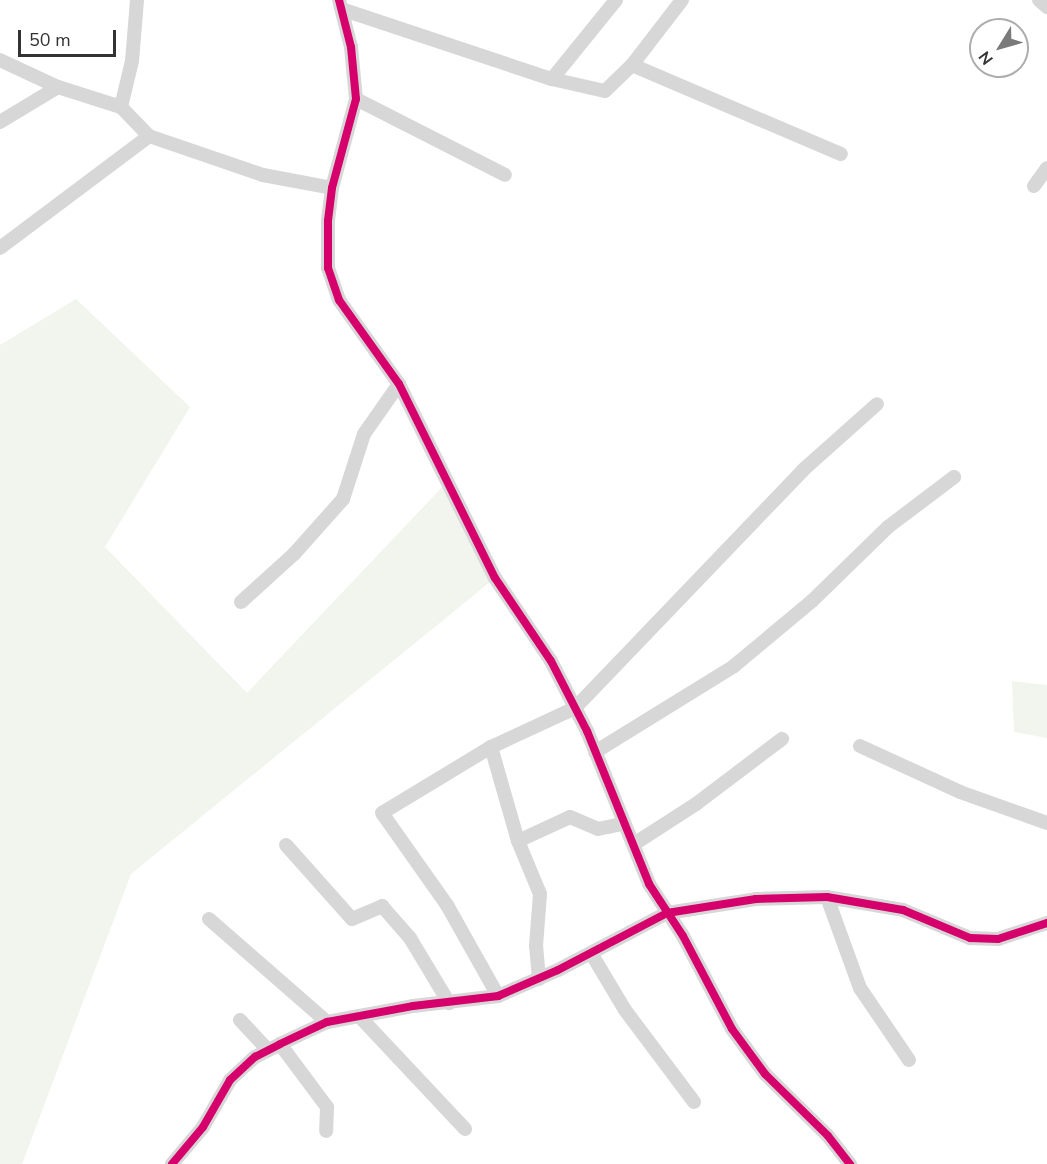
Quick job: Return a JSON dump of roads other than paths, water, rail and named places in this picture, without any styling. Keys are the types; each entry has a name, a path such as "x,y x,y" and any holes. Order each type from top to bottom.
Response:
{"street":[{"path":"121,107 132,61 137,0"},
{"path":"552,79 616,0"},
{"path":"682,0 632,65 605,91 552,79 342,5 356,99 332,188 328,268 339,300 399,384 465,522 575,708 649,884 726,1019 758,1065 828,1136 850,1164"},
{"path":"1039,0 1047,7"},
{"path":"0,60 58,87 121,107 149,136 263,175 332,188"},
{"path":"632,65 841,154"},
{"path":"0,122 58,87"},
{"path":"356,99 505,175"},
{"path":"0,248 149,136"},
{"path":"1034,186 1047,168"},
{"path":"241,602 294,554 343,499 364,434 399,384"},
{"path":"498,996 447,905 382,813 491,747 575,708 803,470 877,404"},
{"path":"595,752 734,666 812,601 888,527 954,477"},
{"path":"634,844 696,804 782,739"},
{"path":"860,746 960,792 1047,823"},
{"path":"491,747 518,842 540,894 536,946 539,979"},
{"path":"518,842 570,817 598,829 622,824"},
{"path":"286,845 352,919 382,906 410,938 449,1003"},
{"path":"827,897 860,988 909,1060"},
{"path":"172,1164 203,1127 230,1080 274,1047 327,1022 498,996 539,979 667,913 756,899 827,897 903,910 970,938 998,939 1047,923"},
{"path":"209,920 327,1022"},
{"path":"591,953 625,1010 694,1102"},
{"path":"359,1016 465,1129"},
{"path":"240,1020 274,1047 327,1107 327,1131"}]}
